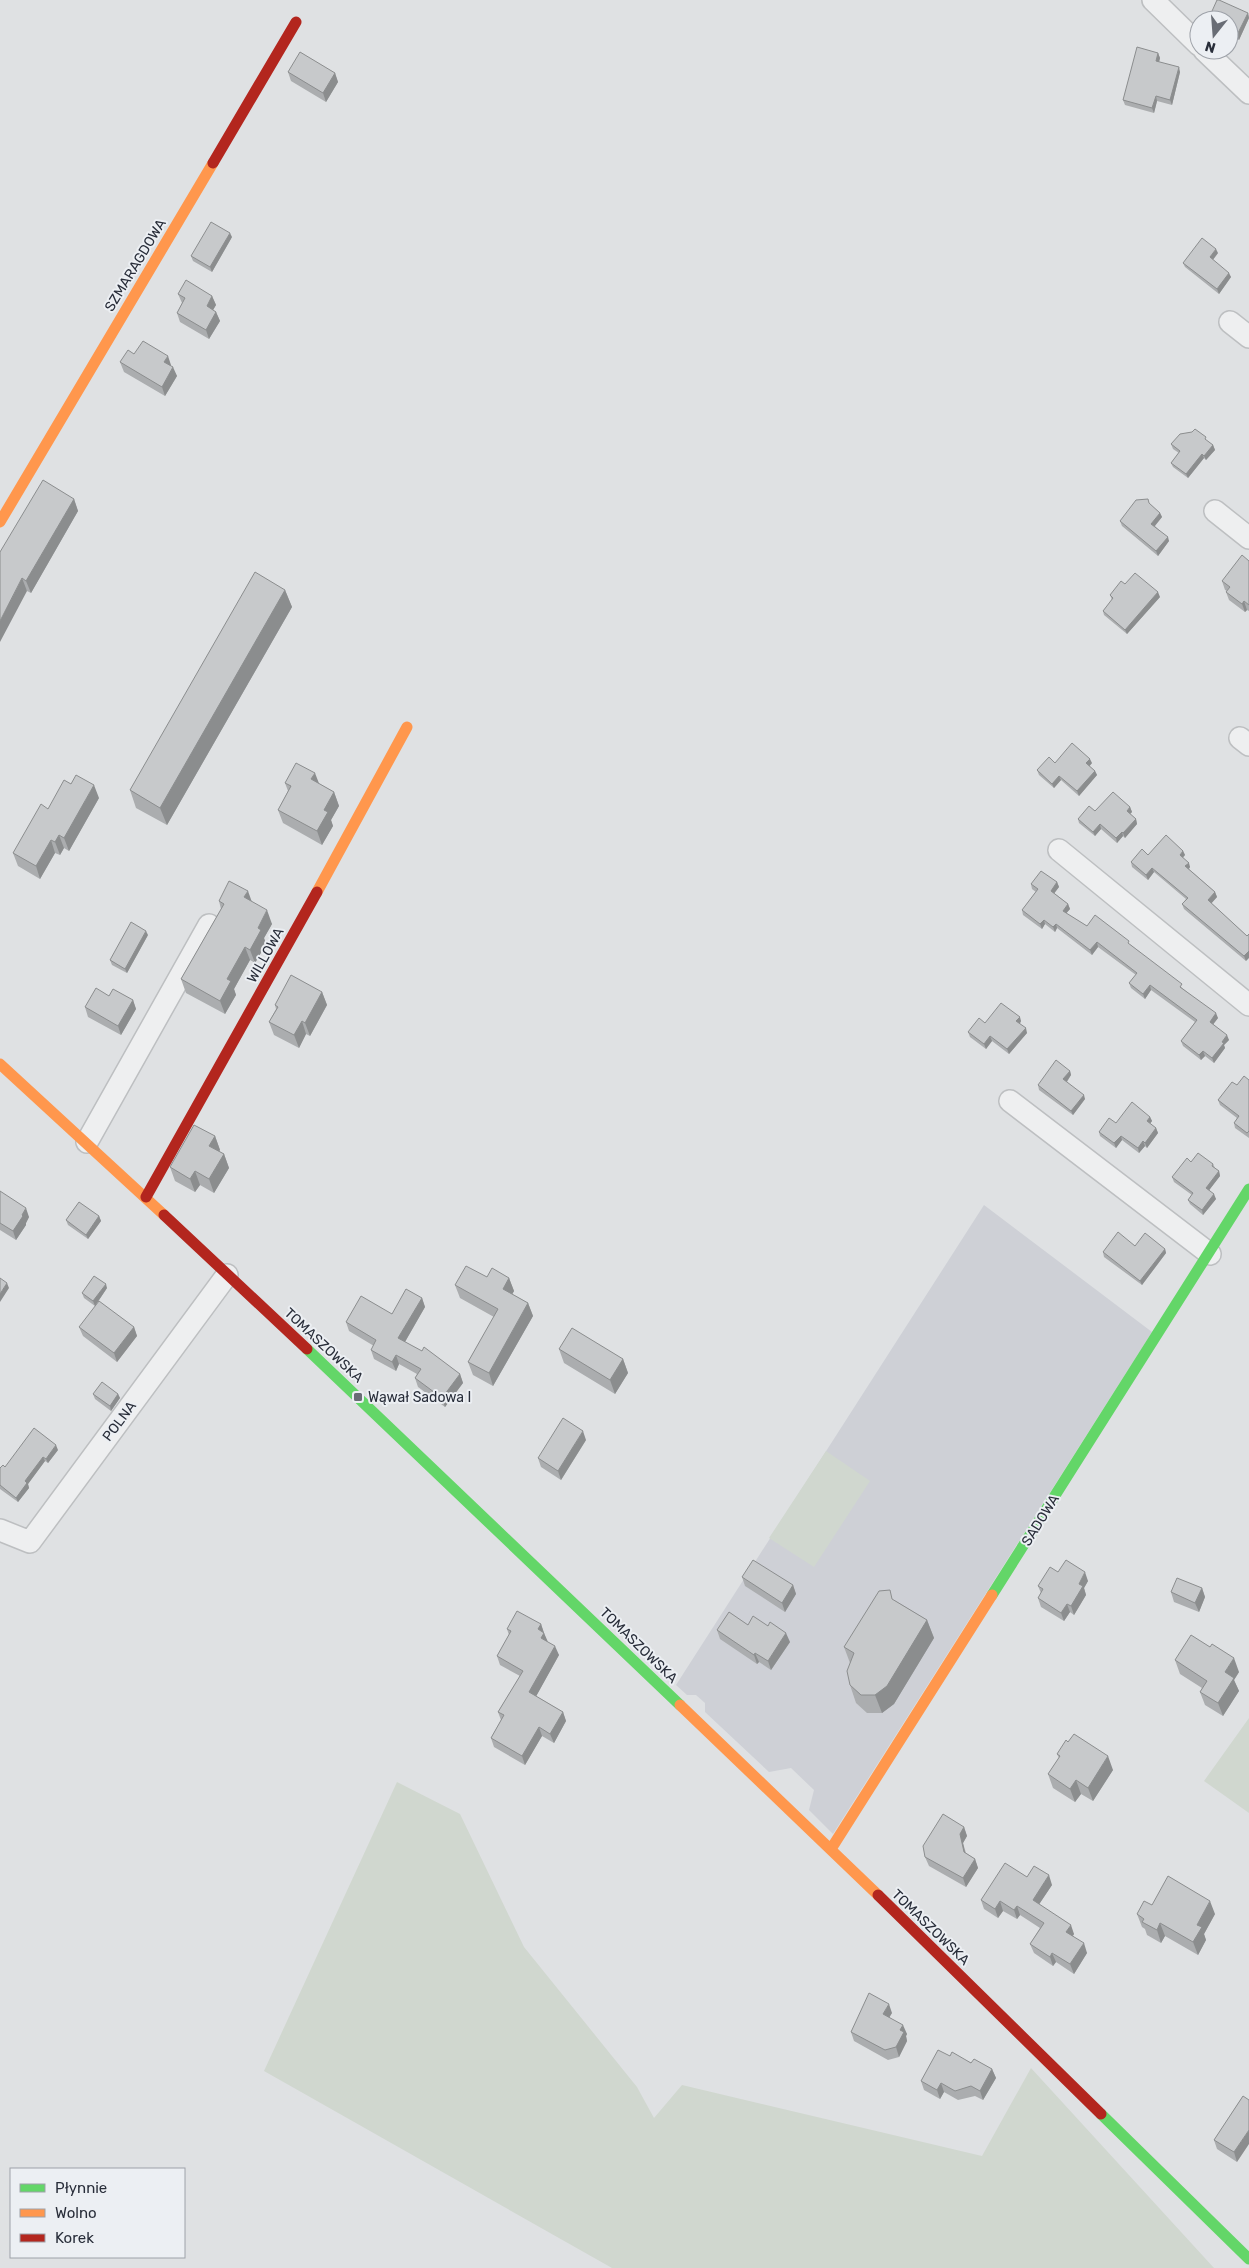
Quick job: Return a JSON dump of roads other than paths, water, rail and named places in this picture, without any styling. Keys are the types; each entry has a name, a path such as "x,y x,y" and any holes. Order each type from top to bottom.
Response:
{"street":[{"path":"1153,0 1189,35"},
{"name":"SZMARAGDOWA","path":"0,522 296,22"},
{"path":"1214,60 1249,93"},
{"path":"1230,322 1249,337"},
{"path":"1215,511 1249,538"},
{"name":"WILLOWA","path":"146,1197 294,935 407,727"},
{"path":"1059,850 1249,1004"},
{"path":"87,1142 209,925"},
{"name":"TOMASZOWSKA","path":"0,1064 87,1142 358,1397 831,1849 1249,2259"},
{"path":"1010,1101 1210,1254"},
{"name":"SADOWA","path":"831,1849 1249,1190"},
{"name":"POLNA","path":"0,1530 30,1542 227,1275"}],"place":[{"name":"Wąwał Sadowa I","path":"358,1397"}]}
